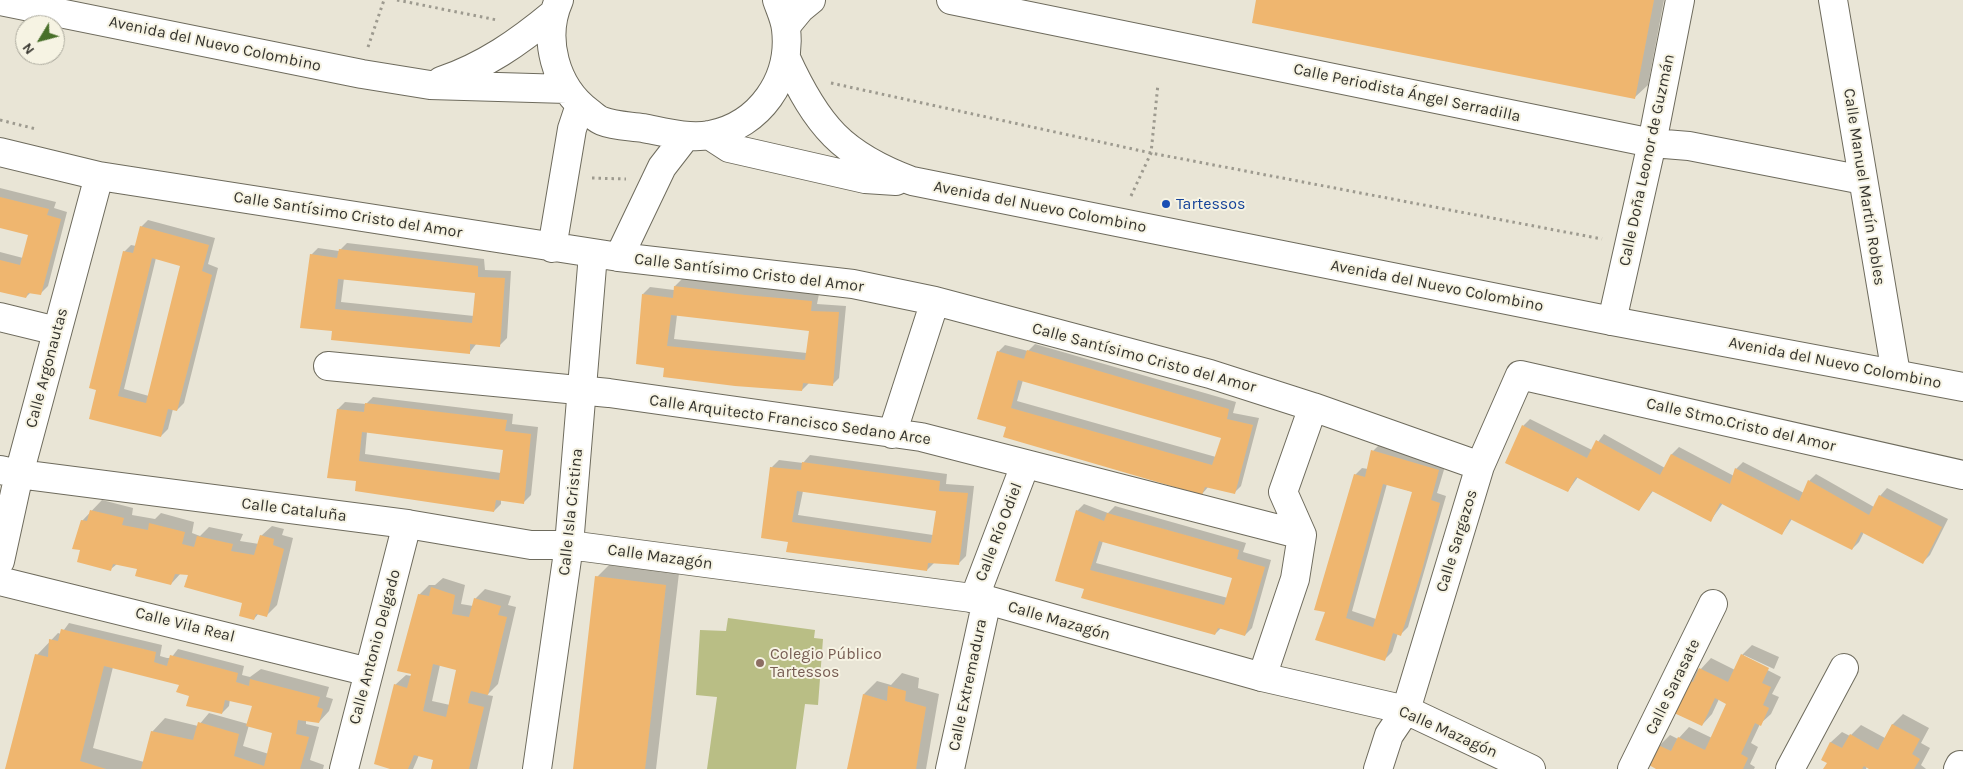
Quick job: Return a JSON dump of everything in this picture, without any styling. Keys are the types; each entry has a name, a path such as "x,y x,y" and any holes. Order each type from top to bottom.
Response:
{"street":[{"name":"Avenida del Nuevo Colombino","path":"0,0 362,74 430,85 574,97"},
{"path":"557,6 551,39 556,65 574,97 601,121 698,136 731,129 751,117 768,100 779,80 786,58 786,26 777,0"},
{"path":"786,26 800,8 811,0"},
{"name":"Calle Periodista Ángel Serradilla","path":"951,0 1652,144 1689,146 1863,180"},
{"name":"Calle Doña Leonor de Guzmán","path":"1612,321 1652,144 1680,0"},
{"name":"Calle Manuel Martín Robles","path":"1833,0 1896,374"},
{"name":"Avenida del Nuevo Colombino","path":"430,85 464,73 496,57 557,6"},
{"name":"Avenida del Nuevo Colombino","path":"786,58 802,93 822,123 848,149 879,168 912,181"},
{"path":"552,248 572,129 574,97"},
{"path":"606,256 662,167 698,136"},
{"name":"Avenida del Nuevo Colombino","path":"698,136 729,148 865,180 912,181 1612,321 1963,387"},
{"name":"Calle Santísimo Cristo del Amor","path":"0,152 99,176 606,256 853,284 935,301 1210,374 1313,407 1480,466"},
{"name":"Calle Argonautas","path":"0,561 9,472 57,331 99,176"},
{"name":"Calle Isla Cristina","path":"537,769 569,545 582,391 606,256"},
{"path":"892,434 935,301"},
{"path":"0,316 57,331"},
{"name":"Calle Arquitecto Francisco Sedano Arce","path":"328,366 582,391 922,437 1024,465 1302,535"},
{"name":"Calle Sargazos","path":"1378,769 1389,735 1406,710 1480,466 1520,375"},
{"name":"Calle Stmo.Cristo del Amor","path":"1520,375 1963,475"},
{"path":"1262,677 1295,579 1302,535 1283,492 1313,407"},
{"name":"Calle Río Odiel","path":"981,600 1024,465"},
{"name":"Calle Cataluña","path":"9,472 407,524 531,545 569,545"},
{"name":"Calle Antonio Delgado","path":"344,769 407,524"},
{"name":"Calle Mazagón","path":"569,545 981,600 1262,677 1406,710 1531,769"},
{"name":"Calle Vila Real","path":"0,582 369,672"},
{"name":"Calle Extremadura","path":"950,769 981,600"},
{"name":"Calle Sarasate","path":"1632,769 1713,604"},
{"path":"1790,769 1844,668"}],"path":[{"path":"367,50 384,0"},
{"path":"397,0 499,20"},
{"path":"826,82 1151,154 1603,239"},
{"path":"1127,204 1151,154 1158,84"},
{"path":"588,178 633,179"}],"green space":[{"path":"728,618 815,630 814,638 823,639 818,705 805,704 796,769 707,769 717,697 696,695 700,630 726,631"}],"building":[{"path":"1256,0 1654,0 1635,99 1252,23"},
{"path":"0,197 49,209 47,215 61,219 41,295 28,293 26,298 0,292 0,260 20,265 28,235 0,228"},
{"path":"140,226 209,245 202,271 212,275 177,411 168,409 161,437 89,419 96,390 89,388 123,251 133,253","holes":["152,258 180,266 146,403 118,396"]},
{"path":"339,249 478,266 478,277 505,278 500,347 470,344 470,354 331,340 332,331 300,328 310,254 337,258","holes":["338,279 475,293 472,323 335,309"]},
{"path":"674,286 812,301 811,311 839,312 833,386 803,383 802,391 735,386 663,377 664,368 636,364 642,294 673,298","holes":["671,315 809,331 805,360 667,346"]},
{"path":"1027,350 1229,409 1227,419 1253,425 1235,494 1205,487 1202,495 1003,437 1006,427 977,419 997,351 1024,359","holes":["1018,380 1221,438 1212,465 1011,408"]},
{"path":"365,403 507,420 505,431 531,434 524,504 496,500 494,512 355,491 356,481 327,478 337,409 364,412","holes":["362,432 503,450 499,480 359,461"]},
{"path":"1522,425 1587,458 1596,440 1660,475 1671,454 1730,484 1735,468 1799,501 1808,480 1869,515 1879,495 1942,527 1923,564 1861,532 1852,550 1790,519 1782,535 1720,503 1711,522 1652,491 1639,511 1576,477 1568,492 1505,463"},
{"path":"1371,450 1439,470 1431,500 1440,503 1422,570 1401,636 1393,633 1385,661 1315,640 1325,612 1314,610 1354,474 1365,477","holes":["1383,484 1412,492 1373,627 1346,618"]},
{"path":"802,462 940,481 939,491 968,493 959,565 928,563 927,571 786,552 788,542 761,538 770,467 801,470","holes":["797,491 936,511 931,543 792,522"]},
{"path":"90,510 124,518 122,525 148,530 149,523 185,532 182,544 194,547 197,536 233,544 231,551 254,555 260,535 274,539 273,545 284,549 267,617 256,614 254,620 239,616 242,603 184,587 188,575 175,574 171,585 135,576 137,569 113,564 111,571 77,562 80,550 72,549 81,520 87,521"},
{"path":"1076,510 1104,521 1107,513 1239,550 1237,559 1265,567 1245,636 1218,628 1215,635 1081,598 1084,589 1055,581","holes":["1099,541 1232,578 1224,605 1090,570"]},
{"path":"595,576 666,585 645,769 573,769"},
{"path":"431,587 455,595 452,614 469,617 474,598 501,606 498,615 507,617 488,695 471,691 469,698 468,703 484,707 469,769 431,769 433,760 414,755 408,769 390,769 374,764 394,684 407,688 411,674 397,671 418,594 429,596","holes":["433,664 456,670 446,717 423,711"]},
{"path":"61,629 156,652 154,662 167,666 170,655 238,673 236,682 249,686 250,679 320,697 317,707 323,709 319,723 298,720 296,734 309,737 300,769 141,769 151,731 193,740 198,722 239,734 234,756 264,766 272,733 246,726 252,706 225,700 222,714 186,706 189,696 176,692 179,685 104,666 80,761 106,769 5,769 35,654 48,657 49,639 58,641"},
{"path":"1741,654 1769,668 1762,683 1771,687 1763,705 1769,708 1761,726 1755,723 1741,754 1748,758 1743,769 1656,769 1649,765 1658,745 1671,751 1678,737 1705,750 1726,704 1715,698 1702,726 1672,712 1680,676 1693,682 1699,668 1728,682"},
{"path":"888,686 906,691 905,701 926,707 916,769 847,769 863,694 887,701"},
{"path":"1892,724 1920,739 1912,754 1920,759 1914,769 1869,769 1864,766 1862,769 1823,769 1827,763 1821,760 1830,742 1842,748 1850,734 1878,750"}],"place":[{"name":"Tartessos","path":"1166,204"},
{"name":"Colegio Público Tartessos","path":"760,663"}]}
